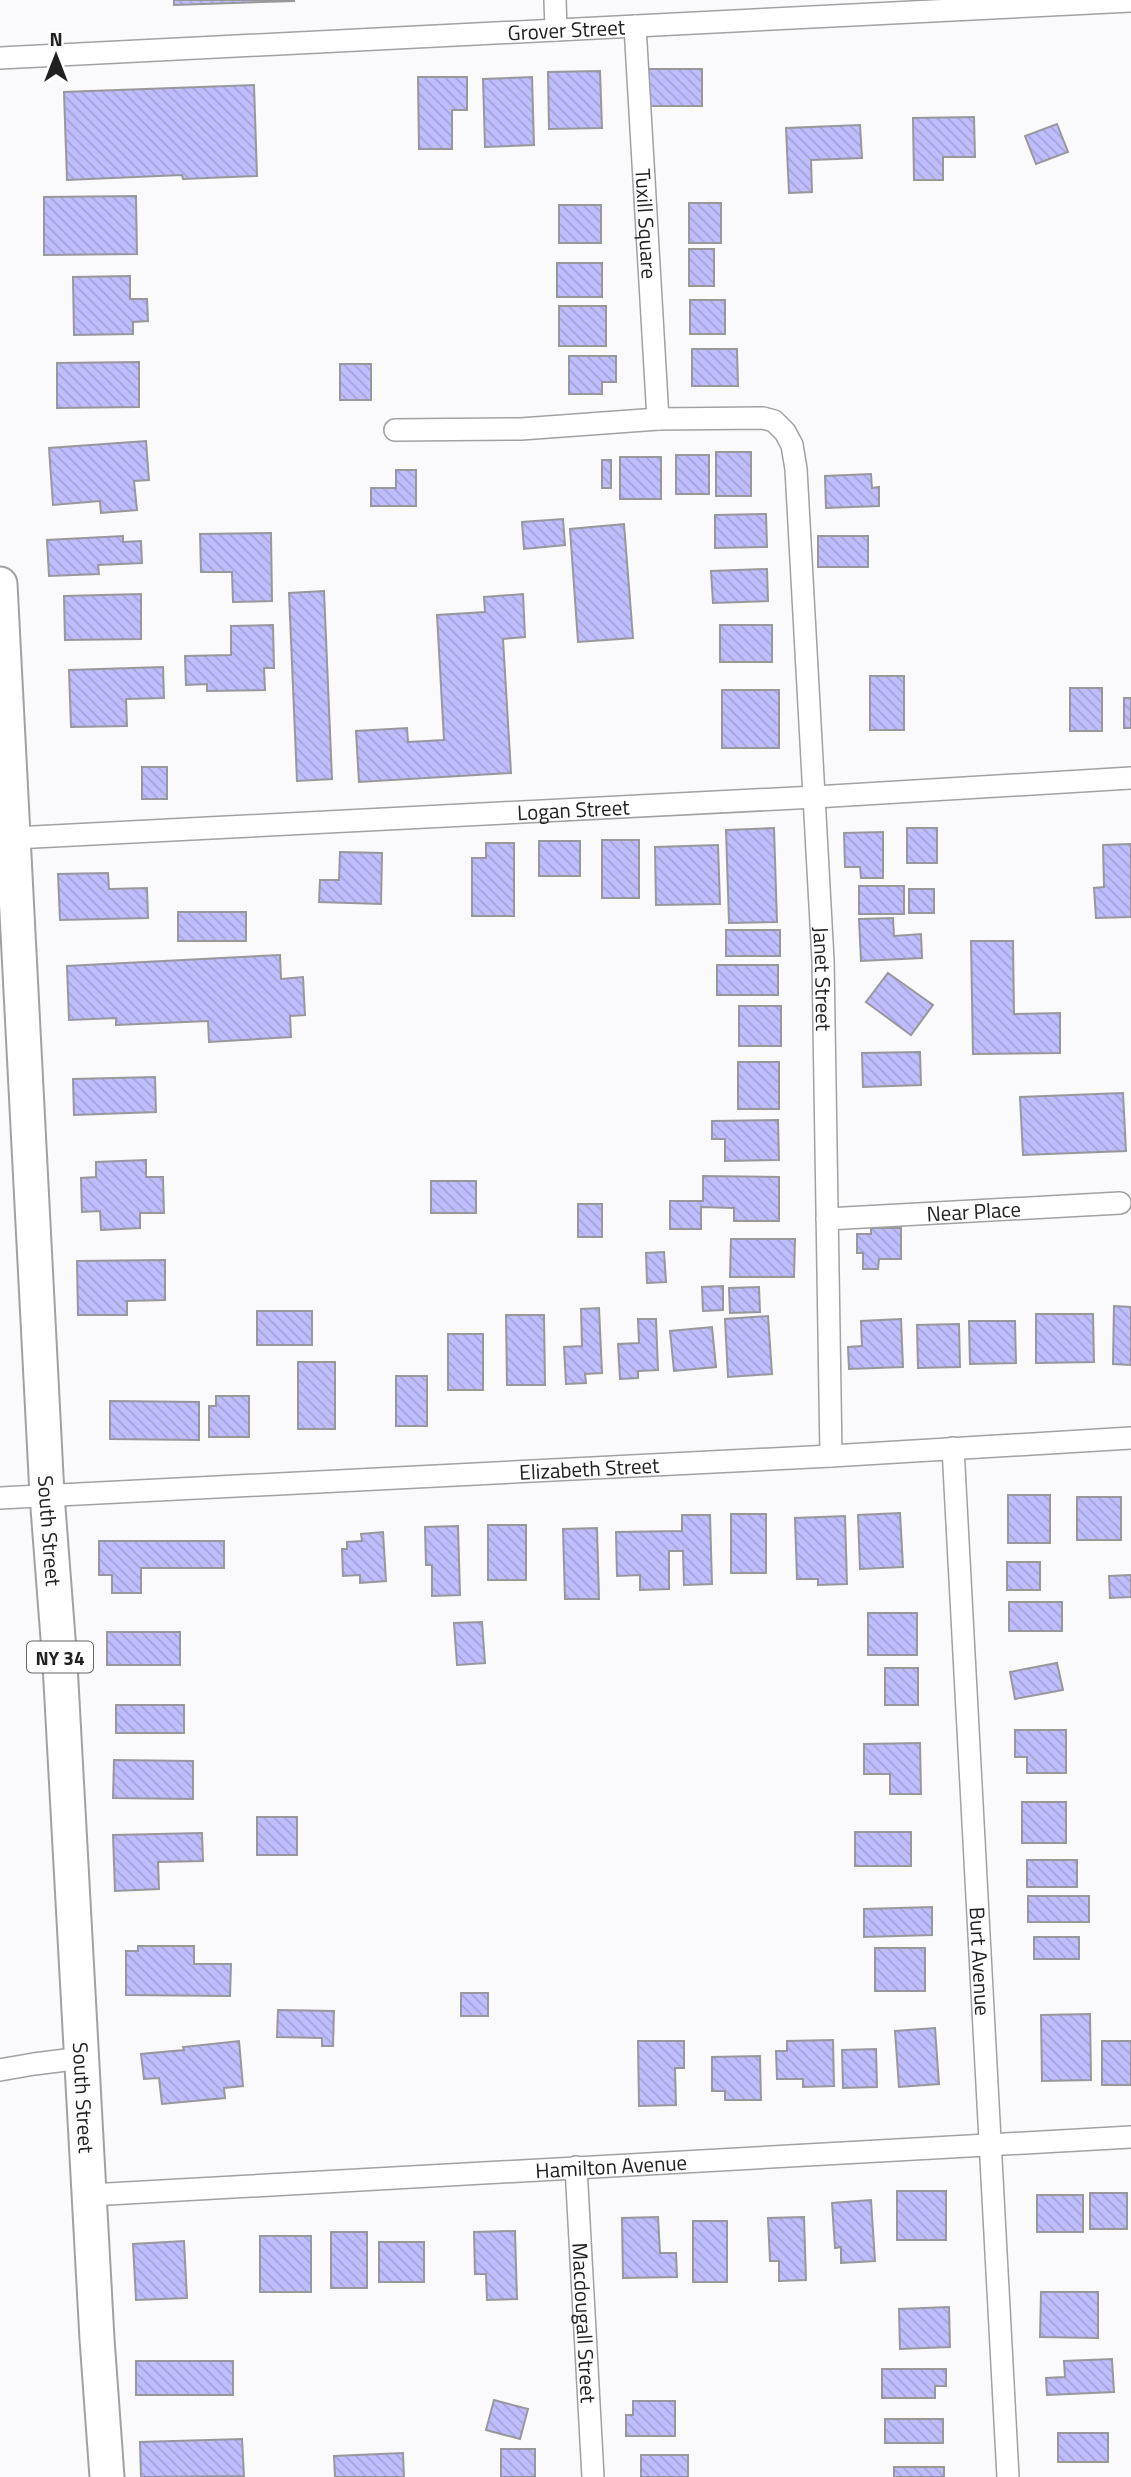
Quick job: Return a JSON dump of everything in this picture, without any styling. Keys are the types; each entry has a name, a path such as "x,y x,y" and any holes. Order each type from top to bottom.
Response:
{"main road":[{"name":"South Street","path":"0,584 4,719 14,838 47,1495 60,1664 107,2477"}],"street":[{"path":"555,0 556,30"},
{"name":"Grover Street","path":"0,58 1131,1"},
{"name":"Tuxill Square","path":"635,26 659,419"},
{"name":"Janet Street","path":"659,419 764,418 774,421 785,432 792,446 823,960 831,1456"},
{"path":"395,430 521,429 659,419"},
{"name":"Logan Street","path":"14,838 1131,778"},
{"name":"Near Place","path":"827,1219 1120,1203"},
{"name":"Elizabeth Street","path":"0,1498 1131,1438"},
{"name":"Burt Avenue","path":"953,1448 1008,2477"},
{"path":"0,2070 82,2058"},
{"name":"Hamilton Avenue","path":"90,2195 1131,2137"},
{"name":"Macdougall Street","path":"576,2167 593,2477"}],"building":[{"path":"174,0 294,0 294,1 174,5"},
{"path":"648,69 702,69 702,106 648,106"},
{"path":"600,71 602,128 549,129 548,72"},
{"path":"418,77 467,77 467,110 452,110 452,149 419,149"},
{"path":"532,77 534,145 485,147 483,79"},
{"path":"254,85 257,176 183,179 182,175 67,180 64,92"},
{"path":"974,117 975,157 943,157 943,180 914,180 913,118"},
{"path":"1057,124 1068,152 1036,164 1025,136"},
{"path":"860,125 862,158 811,160 812,192 789,193 786,128"},
{"path":"136,196 137,254 44,255 44,197"},
{"path":"689,203 721,203 721,243 689,243"},
{"path":"559,205 601,205 601,243 559,243"},
{"path":"689,249 714,249 714,286 689,286"},
{"path":"557,263 602,263 602,297 557,297"},
{"path":"130,276 130,299 147,299 148,321 133,322 133,334 74,335 73,277"},
{"path":"690,300 725,300 725,334 690,334"},
{"path":"559,306 606,306 606,346 559,346"},
{"path":"692,349 737,349 738,386 692,386"},
{"path":"569,356 616,356 616,382 602,382 602,394 569,394"},
{"path":"139,362 139,407 57,408 57,363"},
{"path":"340,364 371,364 371,400 340,400"},
{"path":"146,441 149,480 134,481 137,510 101,513 100,501 53,505 49,448"},
{"path":"716,452 751,452 751,496 716,496"},
{"path":"676,455 709,455 709,494 676,494"},
{"path":"620,457 661,457 661,499 620,499"},
{"path":"602,460 611,460 611,488 602,488"},
{"path":"396,470 416,470 416,506 371,506 371,488 396,488"},
{"path":"871,474 872,488 879,487 879,506 826,508 825,476"},
{"path":"766,514 767,547 715,548 715,515"},
{"path":"563,519 565,545 524,549 522,522"},
{"path":"624,524 633,638 578,642 570,529"},
{"path":"271,533 272,601 233,602 232,572 201,572 200,534"},
{"path":"123,536 123,542 141,541 142,563 98,565 99,574 49,576 47,540"},
{"path":"818,536 868,536 868,567 818,567"},
{"path":"767,569 768,601 713,603 711,571"},
{"path":"324,591 332,779 297,781 289,593"},
{"path":"141,594 141,639 65,640 64,596"},
{"path":"523,594 525,637 503,639 511,773 359,782 356,731 407,728 408,742 444,740 437,615 485,612 484,597"},
{"path":"273,625 274,668 264,668 265,690 207,691 207,684 186,685 185,656 231,655 231,626"},
{"path":"720,625 772,625 772,662 720,662"},
{"path":"163,667 164,698 126,699 127,726 71,727 69,670"},
{"path":"870,676 904,676 904,730 870,730"},
{"path":"1070,688 1102,688 1102,731 1070,731"},
{"path":"722,690 779,690 779,748 722,748"},
{"path":"1124,698 1131,698 1131,728 1124,728"},
{"path":"142,767 167,767 167,799 142,799"},
{"path":"774,828 777,922 729,923 726,830"},
{"path":"907,828 937,828 937,863 907,863"},
{"path":"883,832 883,878 861,878 860,867 845,867 844,833"},
{"path":"602,840 639,840 639,898 602,898"},
{"path":"539,841 580,841 580,876 539,876"},
{"path":"486,843 514,843 514,916 472,916 472,858 486,858"},
{"path":"1131,844 1131,917 1096,918 1094,888 1104,887 1103,845"},
{"path":"718,845 720,904 656,905 655,847"},
{"path":"340,852 382,853 381,904 319,902 320,880 339,880"},
{"path":"108,873 109,889 147,888 148,918 60,920 58,874"},
{"path":"859,886 904,886 904,914 859,914"},
{"path":"909,889 934,889 934,913 909,913"},
{"path":"178,912 246,912 246,941 178,941"},
{"path":"893,918 894,936 921,934 922,958 861,961 859,919"},
{"path":"726,930 780,930 780,956 726,956"},
{"path":"971,941 1013,941 1014,1014 1060,1013 1060,1053 973,1054"},
{"path":"280,955 281,979 303,977 305,1015 290,1016 291,1037 209,1042 208,1021 116,1025 116,1018 69,1020 67,966"},
{"path":"717,965 778,965 778,995 717,995"},
{"path":"888,973 933,1005 911,1035 866,1002"},
{"path":"739,1006 781,1006 781,1046 739,1046"},
{"path":"920,1052 921,1085 863,1087 862,1053"},
{"path":"738,1062 779,1062 779,1109 738,1109"},
{"path":"155,1077 156,1112 74,1115 73,1079"},
{"path":"1123,1093 1126,1151 1023,1155 1020,1097"},
{"path":"778,1120 779,1160 725,1161 725,1139 712,1139 712,1121"},
{"path":"146,1160 146,1177 163,1177 164,1213 140,1213 140,1228 101,1230 100,1211 82,1212 81,1178 96,1177 96,1162"},
{"path":"703,1176 779,1177 779,1221 734,1221 734,1208 701,1207 701,1229 670,1229 670,1201 703,1201"},
{"path":"431,1181 476,1181 476,1213 431,1213"},
{"path":"578,1204 602,1204 602,1237 578,1237"},
{"path":"871,1228 901,1228 901,1259 879,1259 878,1269 863,1269 863,1253 857,1253 857,1234 871,1234"},
{"path":"731,1239 795,1239 794,1277 730,1277"},
{"path":"664,1252 666,1282 647,1283 646,1253"},
{"path":"165,1260 165,1300 127,1301 127,1315 78,1315 77,1261"},
{"path":"723,1286 723,1310 703,1311 702,1287"},
{"path":"759,1287 760,1312 730,1313 729,1288"},
{"path":"1114,1306 1131,1307 1131,1365 1113,1364"},
{"path":"599,1308 602,1373 585,1374 586,1383 566,1384 564,1347 582,1346 581,1309"},
{"path":"257,1311 312,1311 312,1345 257,1345"},
{"path":"1036,1314 1093,1314 1094,1362 1036,1363"},
{"path":"506,1315 544,1315 545,1385 507,1385"},
{"path":"768,1316 772,1374 728,1377 725,1319"},
{"path":"638,1319 656,1319 658,1370 638,1371 638,1378 620,1379 618,1344 639,1343"},
{"path":"901,1319 903,1367 849,1369 848,1347 862,1346 861,1321"},
{"path":"969,1321 1015,1321 1016,1363 970,1364"},
{"path":"959,1324 960,1367 918,1368 917,1325"},
{"path":"712,1327 716,1367 674,1371 670,1331"},
{"path":"448,1334 483,1334 483,1390 448,1390"},
{"path":"298,1362 335,1362 335,1429 298,1429"},
{"path":"396,1376 427,1376 427,1426 396,1426"},
{"path":"216,1396 249,1396 249,1437 209,1437 209,1406 216,1406"},
{"path":"110,1401 199,1402 199,1440 110,1439"},
{"path":"1008,1495 1050,1495 1050,1543 1008,1543"},
{"path":"1077,1497 1121,1497 1121,1540 1077,1540"},
{"path":"900,1513 903,1567 860,1569 858,1515"},
{"path":"731,1514 766,1514 766,1573 731,1573"},
{"path":"682,1515 710,1515 712,1584 684,1585 683,1551 669,1551 669,1589 640,1590 640,1575 617,1576 616,1532 682,1531"},
{"path":"845,1516 847,1584 818,1585 818,1579 797,1579 795,1518"},
{"path":"488,1525 526,1525 526,1580 488,1580"},
{"path":"458,1526 460,1595 432,1596 432,1565 426,1565 425,1527"},
{"path":"597,1528 599,1599 565,1599 563,1529"},
{"path":"383,1532 386,1581 360,1583 360,1575 343,1576 342,1549 347,1549 347,1542 362,1541 361,1534"},
{"path":"99,1541 224,1541 224,1568 141,1568 141,1593 112,1593 112,1575 99,1575"},
{"path":"1007,1562 1040,1562 1040,1590 1007,1590"},
{"path":"1131,1575 1131,1597 1110,1598 1109,1576"},
{"path":"1009,1602 1062,1602 1062,1631 1009,1631"},
{"path":"868,1613 917,1613 917,1655 868,1655"},
{"path":"482,1622 485,1663 457,1665 454,1623"},
{"path":"107,1632 180,1632 180,1665 107,1665"},
{"path":"1057,1663 1063,1690 1015,1699 1010,1672"},
{"path":"885,1668 918,1668 918,1705 885,1705"},
{"path":"116,1705 184,1705 184,1733 116,1733"},
{"path":"1015,1730 1066,1730 1066,1773 1027,1773 1027,1757 1015,1757"},
{"path":"920,1743 921,1794 890,1794 890,1774 864,1774 864,1744"},
{"path":"114,1760 193,1761 193,1799 113,1798"},
{"path":"1022,1802 1066,1802 1066,1843 1022,1843"},
{"path":"257,1817 297,1817 297,1855 257,1855"},
{"path":"855,1832 911,1832 911,1866 855,1866"},
{"path":"202,1833 203,1861 158,1862 159,1889 115,1891 113,1835"},
{"path":"1027,1860 1077,1860 1077,1887 1027,1887"},
{"path":"1028,1896 1089,1896 1089,1922 1028,1922"},
{"path":"932,1907 932,1935 864,1937 864,1909"},
{"path":"1034,1937 1079,1937 1079,1959 1034,1959"},
{"path":"138,1946 194,1946 194,1964 231,1964 230,1996 126,1995 126,1951 138,1951"},
{"path":"875,1948 925,1948 925,1991 875,1991"},
{"path":"461,1993 488,1993 488,2016 461,2016"},
{"path":"278,2010 334,2011 333,2046 322,2046 322,2038 277,2037"},
{"path":"1090,2014 1091,2080 1042,2081 1041,2015"},
{"path":"935,2028 939,2084 899,2087 895,2031"},
{"path":"833,2040 834,2086 803,2087 803,2079 777,2079 776,2051 787,2051 787,2041"},
{"path":"239,2041 243,2086 224,2088 225,2098 162,2104 159,2078 144,2079 141,2054"},
{"path":"638,2041 684,2041 684,2068 675,2068 676,2105 639,2106"},
{"path":"1102,2041 1131,2041 1131,2085 1102,2085"},
{"path":"876,2049 877,2087 843,2088 842,2050"},
{"path":"760,2056 761,2100 725,2100 725,2091 712,2091 712,2057"},
{"path":"897,2191 946,2191 946,2240 897,2240"},
{"path":"1090,2193 1127,2193 1127,2229 1090,2229"},
{"path":"1037,2195 1083,2195 1083,2232 1037,2232"},
{"path":"871,2200 875,2261 841,2263 841,2247 835,2248 832,2203"},
{"path":"658,2217 660,2253 676,2253 677,2277 623,2278 622,2218"},
{"path":"804,2217 806,2280 779,2281 779,2261 770,2261 768,2218"},
{"path":"693,2221 727,2221 727,2282 693,2282"},
{"path":"515,2231 517,2299 487,2300 486,2274 475,2274 474,2232"},
{"path":"331,2232 367,2232 367,2288 331,2288"},
{"path":"260,2236 311,2236 311,2292 260,2292"},
{"path":"184,2241 187,2298 136,2300 133,2244"},
{"path":"379,2242 424,2242 424,2282 379,2282"},
{"path":"1041,2292 1098,2292 1098,2338 1040,2337"},
{"path":"949,2307 950,2347 900,2349 899,2309"},
{"path":"1112,2359 1114,2392 1047,2395 1046,2378 1065,2377 1064,2361"},
{"path":"136,2361 233,2361 233,2395 136,2395"},
{"path":"882,2369 946,2369 946,2386 935,2386 935,2398 882,2398"},
{"path":"494,2400 528,2409 520,2439 486,2430"},
{"path":"633,2401 675,2401 675,2436 626,2436 626,2415 633,2415"},
{"path":"885,2419 943,2419 943,2443 885,2443"},
{"path":"1058,2433 1108,2433 1108,2462 1058,2462"},
{"path":"242,2439 244,2476 141,2477 140,2442"},
{"path":"501,2449 535,2449 535,2477 501,2477"},
{"path":"403,2453 404,2477 335,2477 334,2456"},
{"path":"641,2455 688,2455 688,2477 641,2477"},
{"path":"894,2467 944,2467 944,2477 894,2477"}]}
